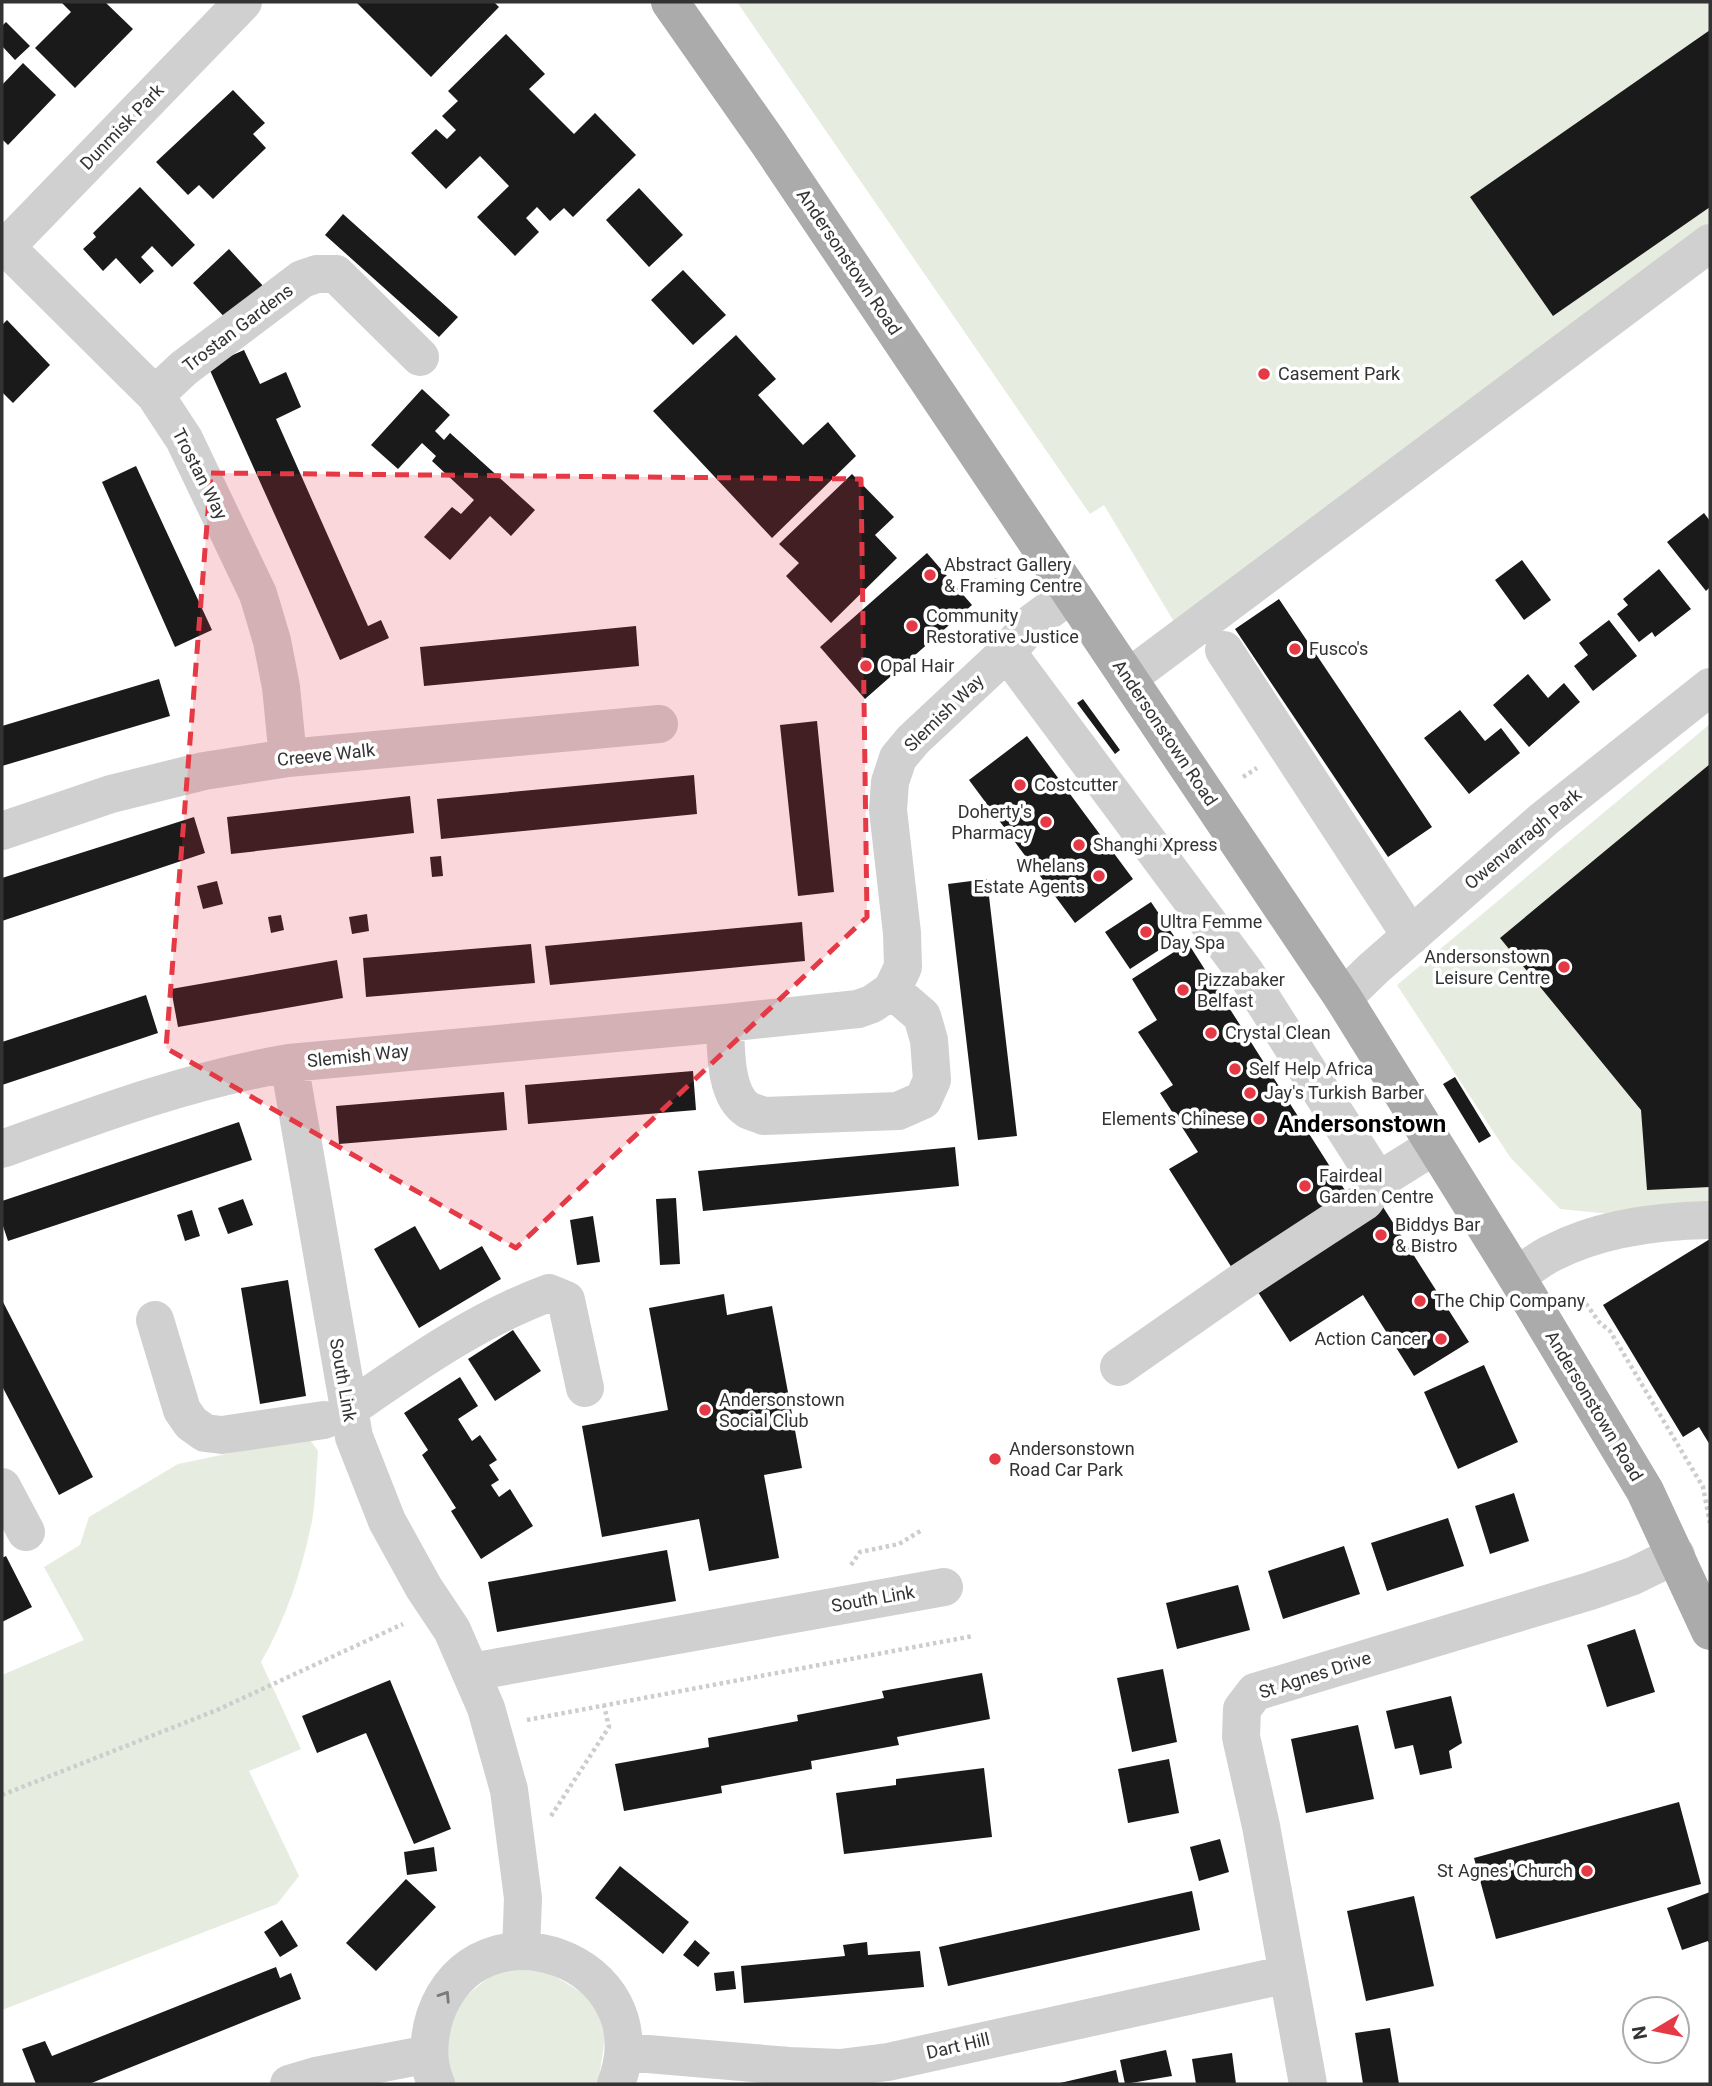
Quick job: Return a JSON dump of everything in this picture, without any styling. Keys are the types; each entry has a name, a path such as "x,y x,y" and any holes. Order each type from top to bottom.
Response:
{"main road":[{"name":"Andersonstown Road","path":"670,2 776,153 1343,998 1645,1490 1710,1631"}],"street":[{"name":"Dunmisk Park","path":"4,249 243,2"},
{"path":"1128,678 1710,243"},
{"name":"Trostan Way","path":"4,249 155,395 184,439 258,594 272,641 281,687 288,758"},
{"name":"Trostan Gardens","path":"155,395 184,368 302,279 317,274 336,274 420,357"},
{"name":"Slemish Way","path":"2,1149 138,1100 243,1071 289,1063 725,1023 858,1009 872,1004 892,990 903,967 902,933 888,810 890,782 898,758 913,740 1007,652 1033,622 1071,594"},
{"path":"1224,650 1411,936"},
{"path":"1007,652 1245,972 1378,1181"},
{"name":"Owenvarragh Park","path":"1343,998 1544,819 1710,687"},
{"name":"Creeve Walk","path":"2,831 111,794 204,771 288,758 659,724"},
{"path":"725,1023 727,1069 734,1091 746,1109 764,1116 898,1111 923,1100 932,1080 929,1040 922,1016 892,990"},
{"name":"South Link","path":"289,1063 337,1414 354,1437 387,1521 452,1630 490,1719 509,1790 523,1898 521,1951"},
{"path":"1119,1367 1241,1282 1365,1201 1378,1181 1434,1146"},
{"path":"1516,1276 1553,1252 1594,1235 1640,1225 1710,1220"},
{"path":"155,1320 182,1410 191,1423 205,1433 222,1435 337,1414 460,1335 517,1305 550,1293 566,1300 585,1388"},
{"path":"2,1488 26,1532"},
{"name":"St Agnes Drive","path":"1308,2084 1261,1826 1241,1737 1242,1709 1255,1692 1590,1591 1633,1576 1676,1555"},
{"name":"South Link","path":"472,1672 944,1587"},
{"path":"289,2084 316,2076 433,2069 431,2028 439,2004 454,1983 473,1966 496,1955 521,1951 544,1952 566,1959 586,1971 602,1987 614,2007 621,2028 620,2068"},
{"name":"Dart Hill","path":"620,2068 713,2061 840,2068 888,2062 1288,1974"}],"path":[{"path":"994,580 1006,582"},
{"path":"1581,1298 1599,1322 1610,1331 1703,1487 1710,1523"},
{"path":"847,1571 860,1552 900,1544 922,1530"},
{"path":"2,1795 217,1710 438,1608"},
{"path":"524,1720 973,1636"},
{"path":"551,1818 609,1727 604,1705"}],"highlighted area":[{"path":"211,473 861,479 867,917 516,1248 166,1048"}],"shaded area":[{"name":"Casement Park","path":"737,2 1710,2 1710,244 1182,635 1104,505 1090,514"},
{"name":"Andersonstown Leisure Centre","path":"1710,724 1710,1209 1641,1217 1560,1209 1510,1157 1397,985"},
{"path":"308,1437 318,1451 312,1521 292,1594 261,1662 301,1749 249,1771 299,1876 277,1904 2,2010 2,1675 84,1640 44,1567 80,1545 89,1517 178,1464"},
{"path":"518,1967 543,1969 586,1995 599,2015 605,2038 598,2084 451,2084 445,2028 455,2005 494,1973"}],"building":[{"path":"61,2 105,2 133,29 75,88 35,48 71,12"},
{"path":"494,2 499,7 431,77 357,3"},
{"path":"6,22 30,46 15,60 2,46 2,26"},
{"path":"1710,30 1710,207 1553,316 1470,197"},
{"path":"506,34 545,74 529,89 574,134 595,113 636,155 573,217 564,208 550,221 537,207 526,218 539,232 515,256 477,217 509,186 480,156 446,189 411,153 436,129 447,139 456,130 442,116 458,101 448,91"},
{"path":"23,63 56,95 8,145 2,139 2,85"},
{"path":"233,90 265,123 253,134 266,148 213,199 199,185 188,195 156,162"},
{"path":"140,187 195,245 172,267 152,246 141,257 154,271 140,284 116,258 103,271 83,249 96,237 93,233"},
{"path":"639,188 683,235 649,267 606,220"},
{"path":"343,214 458,317 439,337 325,235"},
{"path":"229,249 265,288 228,321 193,283"},
{"path":"683,270 726,315 693,345 651,300"},
{"path":"7,320 50,365 13,403 2,392 2,325"},
{"path":"736,335 776,379 758,395 803,445 828,422 856,456 772,538 653,411"},
{"path":"244,350 260,384 286,372 301,407 276,419 368,626 381,620 389,638 340,660 208,366"},
{"path":"422,389 450,415 435,431 444,440 450,433 535,510 511,536 490,516 450,560 424,537 452,507 461,514 474,500 432,461 436,456 422,443 398,469 371,445"},
{"path":"136,466 212,630 175,647 102,482"},
{"path":"852,474 894,517 875,535 897,558 831,623 786,576 799,563 779,544"},
{"path":"1704,513 1710,521 1710,587 1706,591 1667,542"},
{"path":"927,553 972,605 865,699 820,647"},
{"path":"1522,560 1551,600 1524,620 1495,580"},
{"path":"1659,569 1691,609 1655,637 1652,632 1639,642 1617,614 1628,605 1623,599"},
{"path":"1279,599 1432,827 1388,857 1235,629"},
{"path":"1609,620 1637,656 1593,691 1574,666 1588,655 1579,643"},
{"path":"636,626 639,666 424,686 420,647"},
{"path":"1528,674 1548,698 1564,683 1580,702 1529,747 1493,705"},
{"path":"159,679 170,716 2,766 2,726"},
{"path":"1083,699 1120,750 1115,754 1077,703"},
{"path":"1460,710 1485,741 1501,728 1520,753 1469,794 1424,738"},
{"path":"817,721 834,892 798,896 780,725"},
{"path":"1027,736 1133,879 1075,923 969,780"},
{"path":"1710,764 1710,1187 1647,1190 1641,1110 1500,938"},
{"path":"694,775 697,814 441,839 437,799"},
{"path":"410,796 414,833 231,854 227,817"},
{"path":"194,817 205,853 2,921 2,878"},
{"path":"441,856 443,876 432,877 430,857"},
{"path":"987,879 1017,1136 978,1140 948,884"},
{"path":"217,881 223,904 203,909 197,886"},
{"path":"1151,902 1176,939 1130,969 1105,932"},
{"path":"367,914 369,931 352,934 349,917"},
{"path":"281,915 284,930 271,933 268,917"},
{"path":"802,922 805,961 550,985 545,946"},
{"path":"1188,943 1348,1195 1232,1268 1169,1169 1198,1152 1160,1093 1173,1085 1138,1032 1157,1020 1132,979"},
{"path":"531,944 535,983 366,997 363,958"},
{"path":"337,960 343,998 178,1027 171,989"},
{"path":"146,995 158,1033 2,1085 2,1042"},
{"path":"693,1071 696,1110 528,1124 525,1085"},
{"path":"1455,1077 1491,1136 1479,1143 1443,1084"},
{"path":"504,1092 507,1130 339,1144 336,1106"},
{"path":"239,1122 252,1160 8,1241 2,1223 2,1201"},
{"path":"955,1147 959,1186 703,1211 698,1171"},
{"path":"676,1198 680,1264 660,1265 656,1199"},
{"path":"243,1199 253,1225 228,1234 218,1208"},
{"path":"1383,1207 1469,1342 1414,1376 1363,1295 1290,1342 1256,1289"},
{"path":"192,1210 200,1236 185,1241 177,1215"},
{"path":"593,1216 600,1262 577,1265 570,1220"},
{"path":"415,1226 440,1270 482,1246 501,1279 419,1328 374,1249"},
{"path":"1710,1239 1710,1445 1699,1427 1683,1437 1603,1305"},
{"path":"288,1280 306,1396 260,1404 241,1288"},
{"path":"724,1294 727,1315 772,1306 802,1468 764,1475 779,1558 709,1571 699,1519 602,1537 582,1426 668,1410 649,1308"},
{"path":"2,1300 93,1477 59,1495 2,1386"},
{"path":"513,1330 541,1371 495,1401 468,1359"},
{"path":"1484,1365 1518,1442 1458,1469 1424,1392"},
{"path":"460,1377 478,1406 458,1419 472,1441 480,1435 497,1460 489,1465 499,1480 491,1485 499,1497 510,1489 533,1526 481,1559 451,1511 456,1508 422,1455 428,1450 404,1413"},
{"path":"1514,1493 1529,1541 1490,1554 1475,1506"},
{"path":"1448,1518 1464,1566 1387,1591 1371,1543"},
{"path":"1344,1546 1360,1594 1283,1619 1268,1571"},
{"path":"667,1550 676,1601 497,1632 488,1582"},
{"path":"6,1556 32,1607 2,1622 2,1558"},
{"path":"1238,1585 1250,1630 1177,1649 1166,1603"},
{"path":"1635,1629 1655,1692 1607,1707 1587,1645"},
{"path":"1163,1669 1177,1742 1132,1752 1117,1678"},
{"path":"982,1673 990,1719 897,1737 899,1745 811,1761 812,1769 721,1786 722,1793 624,1811 615,1764 709,1747 708,1738 798,1721 797,1715 884,1698 882,1691"},
{"path":"390,1680 451,1829 414,1844 366,1733 317,1753 302,1716"},
{"path":"1451,1696 1462,1743 1449,1751 1452,1768 1420,1775 1413,1745 1395,1749 1386,1711"},
{"path":"1358,1725 1374,1799 1306,1813 1291,1739"},
{"path":"1169,1759 1179,1813 1128,1823 1118,1769"},
{"path":"984,1768 992,1837 844,1854 836,1793 896,1785 896,1779"},
{"name":"St Agnes' Church","path":"1679,1802 1701,1884 1496,1939 1474,1858"},
{"path":"1220,1839 1229,1872 1199,1881 1190,1847"},
{"path":"434,1847 437,1871 407,1875 404,1852"},
{"path":"620,1866 689,1922 663,1954 595,1898"},
{"path":"406,1879 436,1907 376,1971 346,1943"},
{"path":"1192,1891 1200,1930 948,1986 939,1947"},
{"path":"1710,1892 1710,1945 1708,1941 1682,1950 1667,1908"},
{"path":"1414,1896 1434,1986 1366,2001 1347,1911"},
{"path":"282,1920 298,1946 280,1957 264,1932"},
{"path":"695,1940 710,1953 698,1967 683,1955"},
{"path":"867,1942 868,1955 920,1951 924,1987 744,2003 741,1966 845,1956 843,1945"},
{"path":"276,1967 280,1978 291,1973 301,1999 89,2084 36,2084 22,2049 45,2041 52,2056"},
{"path":"734,1971 736,1989 716,1991 714,1973"},
{"path":"1390,2028 1399,2084 1363,2084 1355,2033"},
{"path":"1166,2050 1172,2076 1125,2084 1120,2060"},
{"path":"1232,2053 1236,2084 1196,2084 1192,2059"},
{"path":"1116,2070 1119,2084 1060,2084 1060,2083"}],"place":[{"name":"Casement Park","path":"1264,374"},
{"name":"Abstract Gallery & Framing Centre","path":"930,575"},
{"name":"Community Restorative Justice","path":"912,626"},
{"name":"Fusco's","path":"1295,649"},
{"name":"Opal Hair","path":"866,666"},
{"name":"Costcutter","path":"1020,785"},
{"name":"Doherty's Pharmacy","path":"1046,822"},
{"name":"Shanghi Xpress","path":"1079,845"},
{"name":"Whelans Estate Agents","path":"1099,876"},
{"name":"Ultra Femme Day Spa","path":"1146,932"},
{"name":"Andersonstown Leisure Centre","path":"1564,967"},
{"name":"Pizzabaker Belfast","path":"1183,990"},
{"name":"Crystal Clean","path":"1211,1033"},
{"name":"Self Help Africa","path":"1235,1069"},
{"name":"Jay's Turkish Barber","path":"1250,1093"},
{"name":"Elements Chinese","path":"1259,1119"},
{"name":"Fairdeal Garden Centre","path":"1305,1186"},
{"name":"Biddys Bar & Bistro","path":"1381,1235"},
{"name":"The Chip Company","path":"1420,1301"},
{"name":"Action Cancer","path":"1441,1339"},
{"name":"Andersonstown Social Club","path":"705,1410"},
{"name":"Andersonstown Road Car Park","path":"995,1459"},
{"name":"St Agnes' Church","path":"1587,1871"}],"district":[{"name":"Andersonstown","path":"1362,1124"}]}
